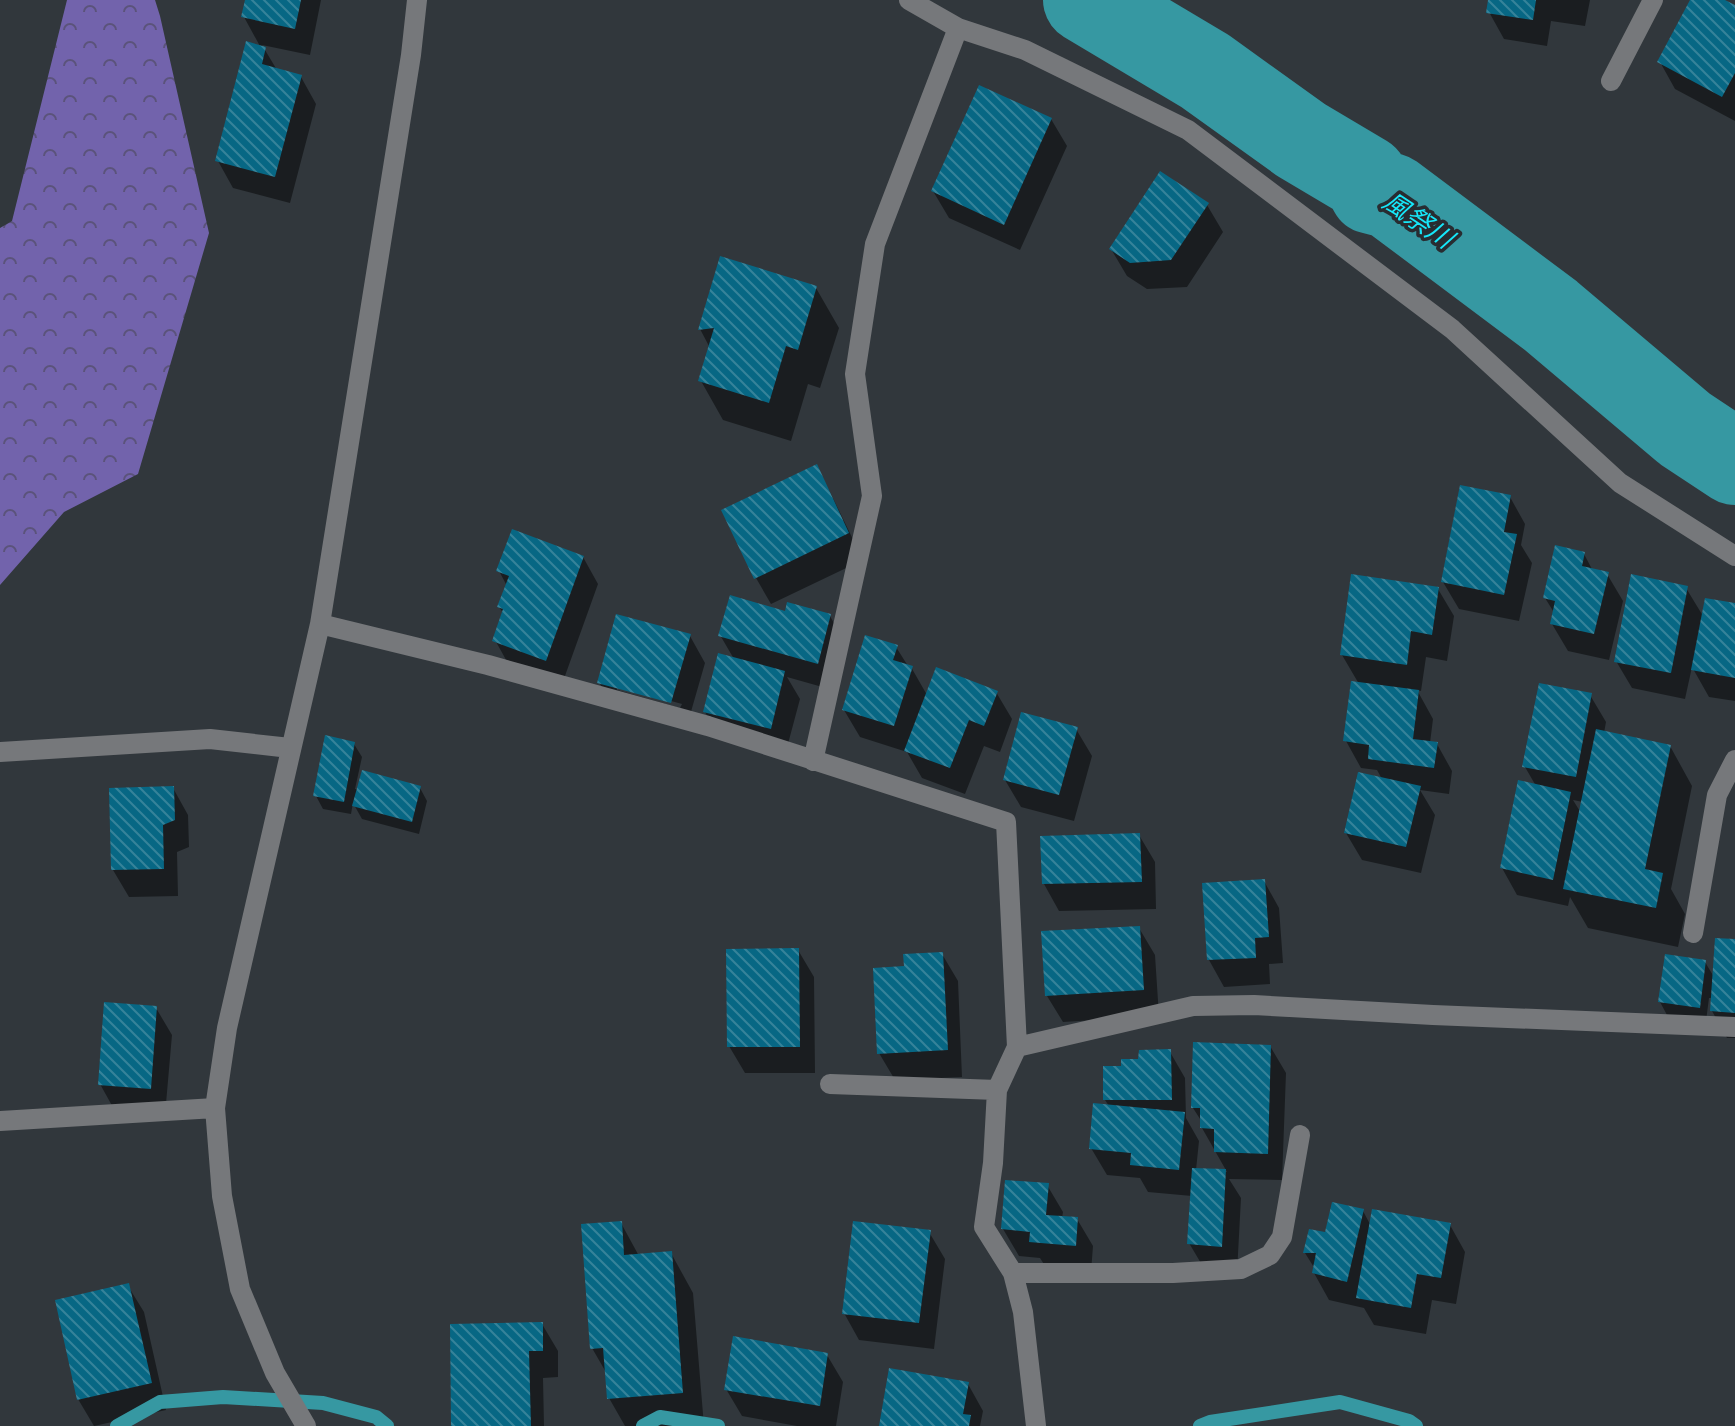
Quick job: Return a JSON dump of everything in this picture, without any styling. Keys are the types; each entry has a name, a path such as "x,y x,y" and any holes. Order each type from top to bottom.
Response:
{"street":[{"path":"306,1426 275,1373 240,1289 222,1196 215,1108 227,1028 320,624 409,71 417,0"},
{"path":"909,0 958,28 1025,50 1188,130 1452,329 1620,483 1735,556"},
{"path":"1611,81 1653,0"},
{"path":"813,761 872,496 855,374 875,244 958,28"},
{"path":"320,624 488,665 679,718 1006,822 1017,1047 997,1090 993,1163 984,1227 1013,1273 1023,1312 1036,1426"},
{"path":"0,752 210,739 290,748"},
{"path":"1693,933 1717,795 1735,760"},
{"path":"1017,1047 1193,1006 1254,1005 1735,1027"},
{"path":"830,1084 997,1090"},
{"path":"0,1121 215,1108"},
{"path":"1013,1273 1173,1273 1241,1269 1270,1255 1282,1237 1300,1135"}],"green space":[{"path":"67,0 155,0 209,233 138,474 64,512 0,585 0,228 12,221"}],"building":[{"path":"245,0 301,0 295,29 241,17"},
{"path":"1488,0 1536,0 1533,20 1486,13"},
{"path":"1690,0 1725,0 1735,5 1735,73 1722,97 1657,62"},
{"path":"246,41 266,47 262,64 302,75 275,177 215,161"},
{"path":"979,85 1052,118 1004,225 931,191"},
{"path":"1160,171 1209,203 1171,260 1130,263 1109,249"},
{"path":"720,256 817,286 798,350 786,346 769,403 698,381 714,328 698,330"},
{"path":"817,464 849,533 754,579 721,510"},
{"path":"1460,485 1511,495 1504,532 1517,534 1504,595 1441,582"},
{"path":"512,529 584,556 546,661 492,641 503,609 497,607 509,576 496,571"},
{"path":"1555,545 1585,552 1582,566 1609,572 1594,634 1550,624 1555,601 1543,598"},
{"path":"1351,574 1439,587 1432,635 1411,631 1407,665 1340,655"},
{"path":"1631,574 1688,586 1671,673 1614,662"},
{"path":"730,595 785,611 787,602 831,614 818,664 718,636"},
{"path":"1705,598 1735,603 1735,678 1691,670"},
{"path":"616,614 691,634 671,703 597,683"},
{"path":"865,635 898,645 893,660 913,666 894,726 842,710"},
{"path":"718,653 785,671 771,729 703,712"},
{"path":"936,667 998,691 984,726 969,720 950,768 904,751"},
{"path":"1351,681 1419,690 1413,739 1438,742 1434,768 1368,759 1369,745 1343,741"},
{"path":"1539,683 1592,693 1576,777 1522,767"},
{"path":"1021,712 1078,727 1059,795 1003,780"},
{"path":"1596,729 1671,745 1645,869 1663,873 1656,908 1563,889"},
{"path":"325,735 355,742 344,802 313,796"},
{"path":"362,770 421,786 412,822 352,806"},
{"path":"1358,772 1421,786 1406,847 1344,833"},
{"path":"1518,780 1571,792 1553,880 1500,868"},
{"path":"174,786 175,820 163,825 164,869 111,870 109,788"},
{"path":"1140,833 1142,882 1042,884 1040,836"},
{"path":"1265,879 1269,937 1255,938 1256,958 1207,960 1202,883"},
{"path":"1140,926 1144,990 1045,996 1041,931"},
{"path":"1715,938 1735,939 1735,1013 1710,1011"},
{"path":"799,948 800,1047 727,1047 726,949"},
{"path":"943,952 948,1050 877,1054 873,968 904,966 903,954"},
{"path":"1665,954 1706,960 1700,1008 1658,1002"},
{"path":"104,1002 157,1006 151,1089 98,1085"},
{"path":"1193,1042 1271,1045 1268,1154 1214,1152 1214,1129 1200,1128 1200,1108 1191,1108"},
{"path":"1171,1049 1172,1100 1103,1100 1103,1066 1121,1066 1121,1059 1138,1059 1139,1050"},
{"path":"1093,1103 1185,1112 1179,1170 1130,1165 1131,1153 1089,1149"},
{"path":"1192,1168 1226,1169 1222,1247 1187,1244"},
{"path":"1005,1180 1049,1183 1046,1215 1078,1217 1076,1246 1029,1242 1030,1232 1001,1229"},
{"path":"1332,1202 1364,1209 1347,1282 1312,1273 1316,1253 1303,1253 1309,1229 1325,1232"},
{"path":"1372,1209 1451,1223 1441,1278 1417,1274 1411,1308 1356,1298"},
{"path":"622,1221 624,1255 672,1251 683,1393 607,1399 603,1348 590,1349 581,1224"},
{"path":"853,1221 931,1230 919,1323 842,1314"},
{"path":"129,1283 152,1383 77,1400 55,1300"},
{"path":"543,1322 543,1351 529,1351 531,1426 451,1426 450,1324"},
{"path":"733,1336 828,1353 820,1406 724,1390"},
{"path":"889,1368 969,1382 963,1414 971,1415 969,1426 879,1426"}],"waterway":[{"name":"風祭川","path":"1086,0 1205,71 1301,140 1365,178 1372,191 1391,196 1550,315 1685,429 1735,462"},
{"path":"117,1426 160,1402 223,1397 323,1403 376,1417 387,1426"},
{"path":"1200,1426 1340,1402 1409,1421 1416,1426"},
{"path":"643,1426 660,1417 718,1426"}]}
